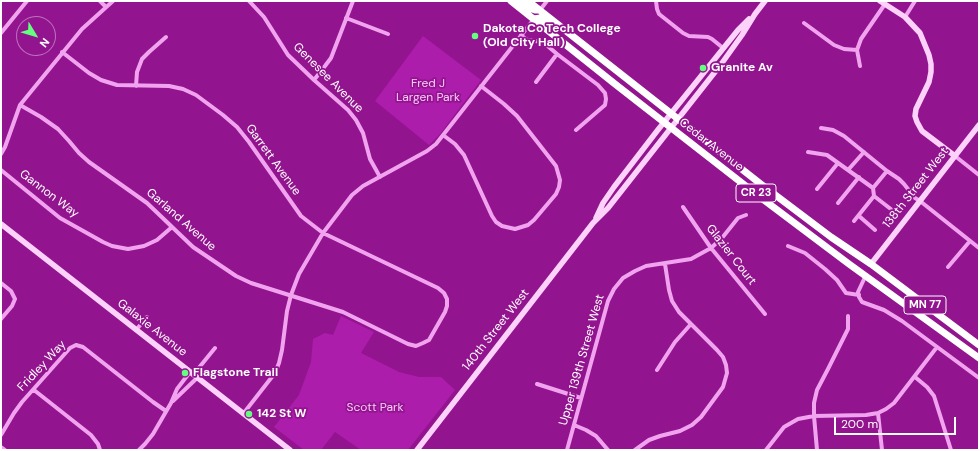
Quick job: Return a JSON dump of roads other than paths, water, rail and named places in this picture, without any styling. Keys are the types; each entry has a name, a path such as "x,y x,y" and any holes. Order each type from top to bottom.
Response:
{"highway":[{"name":"Cedar Avenue","path":"511,1 756,194 979,358"},
{"path":"519,1 529,8 540,10"},
{"name":"Cedar Avenue","path":"528,1 766,188 979,345"},
{"path":"534,19 540,18 564,34 576,39"}],"street":[{"path":"1,33 27,1"},
{"path":"100,1 106,7"},
{"path":"1,154 20,105 82,29 114,1"},
{"name":"Genesee Avenue","path":"249,1 264,18 288,55 348,110 356,120 363,133 370,158 380,177"},
{"path":"314,80 331,58 353,1"},
{"path":"540,10 547,1"},
{"path":"656,1 659,14 683,33 689,36 708,37 723,48"},
{"name":"140th Street West","path":"417,450 593,223 608,208 722,63 765,1"},
{"path":"905,17 915,1"},
{"path":"860,66 857,50 860,38 883,3 905,17 920,32 929,55 931,64 929,82 916,109 915,116 922,131 979,175"},
{"name":"140th Street West","path":"593,223 603,203 614,187 664,122 738,30 755,14"},
{"path":"346,18 388,34"},
{"path":"243,414 275,373 282,350 287,311 291,295 299,274 323,233 352,194 363,186 428,151 436,144 534,19"},
{"path":"804,23 834,45 844,49 857,50"},
{"path":"521,35 527,40 543,42 598,85 605,94 605,105 576,130"},
{"path":"136,86 137,72 142,60 166,37"},
{"name":"Garrett Avenue","path":"62,52 89,73 101,80 117,85 168,86 183,89 196,95 223,115 237,128 249,142 301,216 323,233 438,288 444,293 447,299 445,312"},
{"path":"536,82 557,54"},
{"path":"444,134 464,155 492,216 496,222 502,226 516,229 528,225 556,194 560,180 556,166 516,116 504,104 481,86"},
{"name":"Garland Avenue","path":"20,105 58,129 89,162 147,203 193,247 236,276 251,283 343,312 408,344 416,346 429,340 445,312"},
{"name":"138th Street West","path":"871,264 979,125"},
{"path":"821,128 833,130 864,152 902,181 912,195 979,248"},
{"path":"808,152 827,155 873,188 874,196 854,221"},
{"path":"848,170 864,152"},
{"path":"817,189 838,163"},
{"name":"Gannon Way","path":"1,170 60,218 112,246 128,249 144,246 157,240 172,227"},
{"path":"873,188 887,171"},
{"path":"838,203 859,177"},
{"path":"874,196 892,210"},
{"name":"Glazier Court","path":"683,207 711,248 765,314"},
{"name":"Upper 139th Street West","path":"567,450 608,301 614,289 623,278 635,270 646,266 691,259 711,248 722,238 738,218 746,215"},
{"path":"859,216 875,230"},
{"name":"Galaxie Avenue","path":"1,224 290,450"},
{"path":"948,267 970,241"},
{"path":"788,246 805,253 825,269 837,280 841,288 846,293 858,293"},
{"path":"635,450 649,440 680,431 692,425 701,417 723,387 727,373 723,357 679,312 672,301 669,290 666,264"},
{"path":"866,275 858,293 862,302 884,310 902,321 979,378"},
{"path":"1,282 12,291 14,299 12,306 1,319"},
{"path":"817,450 814,403 817,390 848,329 848,316"},
{"path":"136,330 147,317"},
{"path":"657,370 675,342 691,324"},
{"name":"Fridley Way","path":"1,435 14,413 70,348 76,345 80,346 166,411"},
{"path":"766,450 784,427 798,419 814,416 866,415 878,413 886,409 894,403 938,347"},
{"path":"139,450 149,440 171,403 215,348"},
{"path":"171,403 177,389 193,375"},
{"path":"915,377 927,387 934,396 951,450"},
{"path":"537,384 581,398"},
{"path":"34,390 88,432 95,439 100,450"},
{"path":"878,413 882,450"},
{"path":"574,425 596,436 608,450"},
{"path":"1,448 5,450"}],"place":[{"name":"Dakota Co Tech College (Old City Hall)","path":"475,36"},
{"name":"Granite Av","path":"703,68"},
{"name":"Flagstone Trail","path":"185,373"},
{"name":"142 St W","path":"249,414"}],"park label":[{"name":"Fred J Largen Park","path":"428,91"},
{"name":"Scott Park","path":"375,408"}]}
